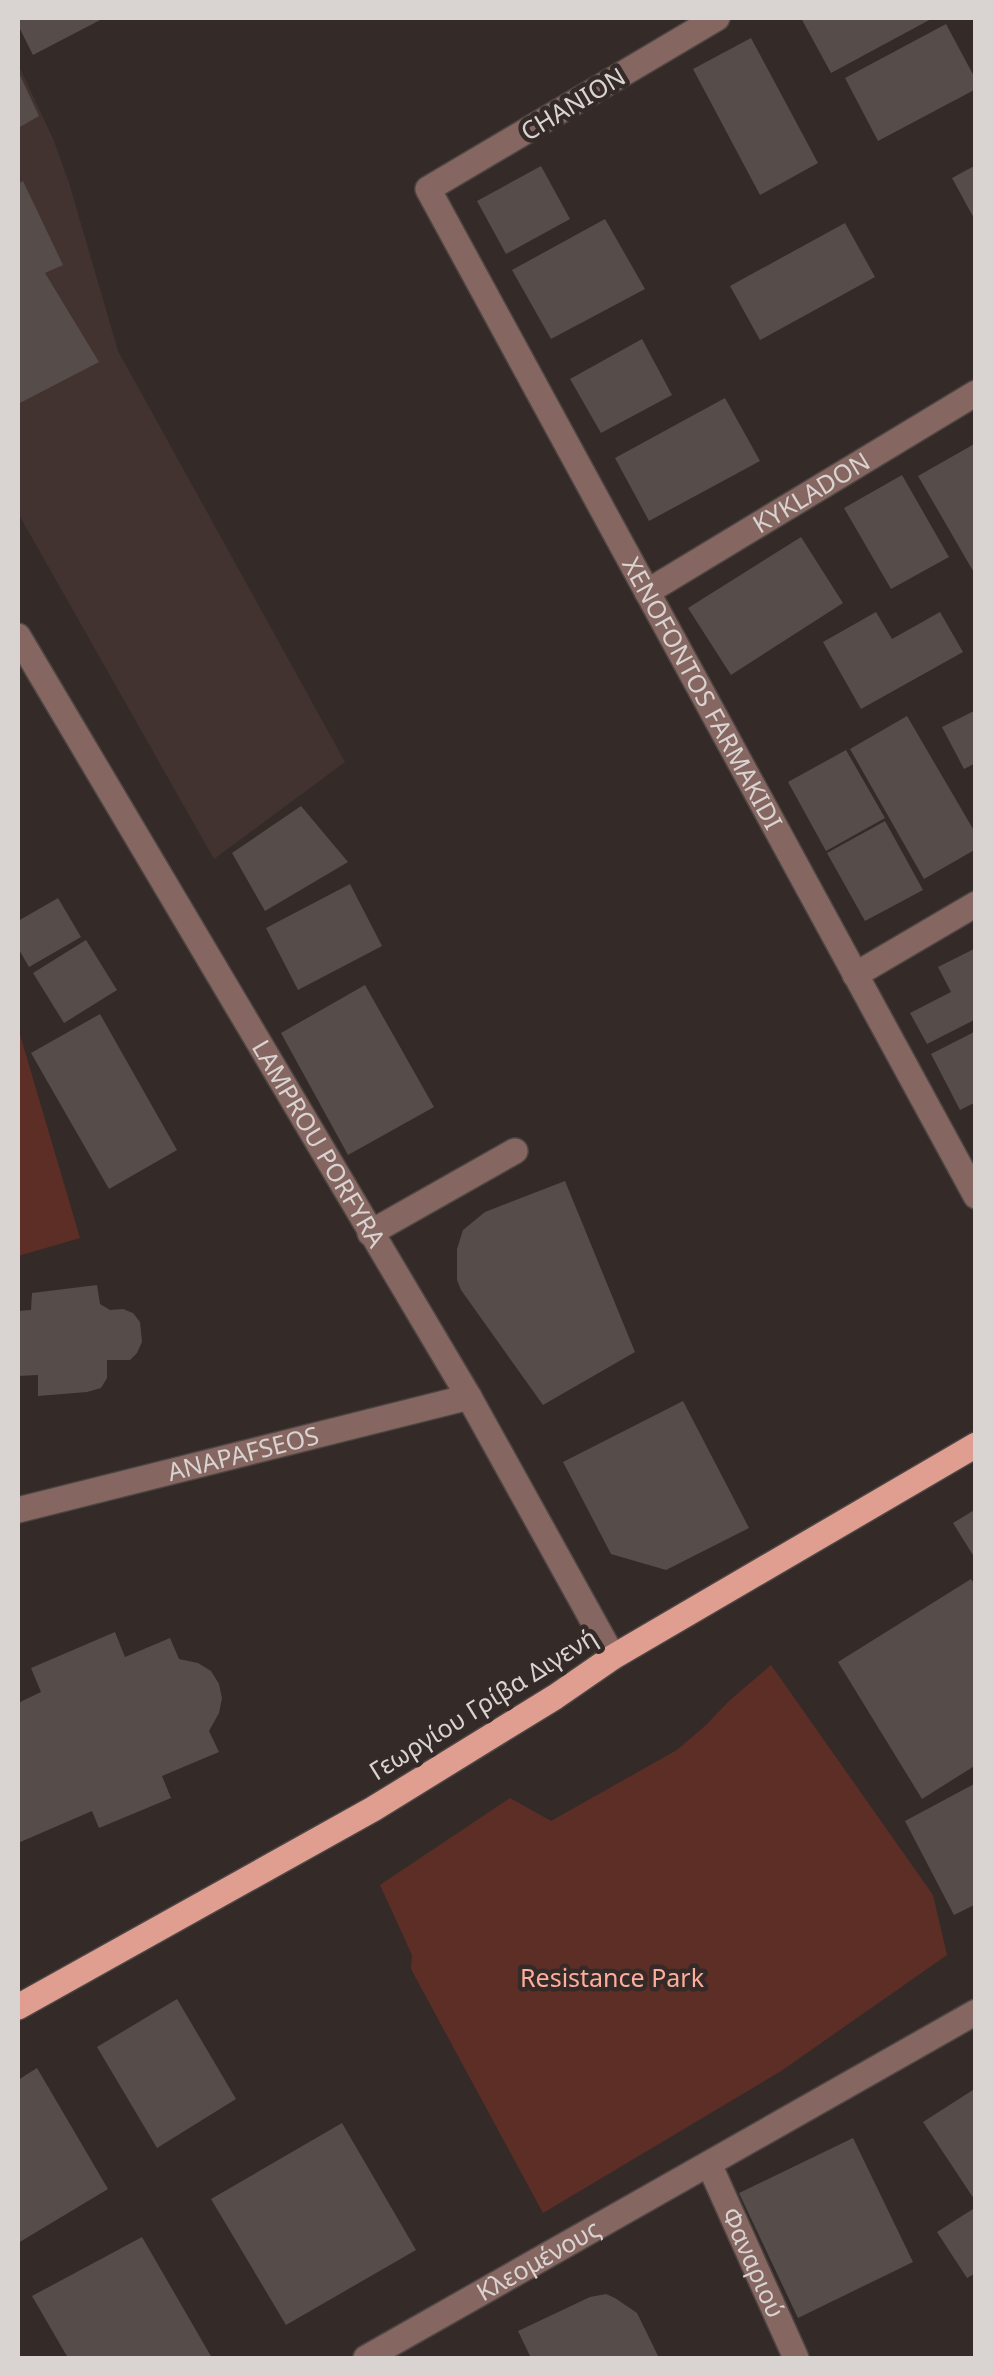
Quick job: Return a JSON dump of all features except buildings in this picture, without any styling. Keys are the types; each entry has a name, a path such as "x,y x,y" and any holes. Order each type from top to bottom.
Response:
{"main road":[{"name":"Γεωργίου Γρίβα Διγενή","path":"18,2007 373,1809 613,1657 976,1445"}],"street":[{"name":"CHANION","path":"428,189 717,18"},
{"name":"XENOFONTOS FARMAKIDI","path":"428,189 976,1196"},
{"name":"KYKLADON","path":"647,592 976,393"},
{"name":"LAMPROU PORFYRA","path":"18,636 469,1397 613,1657"},
{"path":"855,975 976,904"},
{"path":"370,1233 515,1151"},
{"name":"ANAPAFSEOS","path":"18,1510 469,1397"},
{"name":"Κλεομένους","path":"366,2358 976,2012"},
{"name":"Φαναριού","path":"709,2164 796,2358"}],"shaded area":[{"path":"18,64 69,183 118,351 345,762 214,859 18,513"}],"green space":[{"path":"18,1028 80,1238 18,1256"},
{"name":"Resistance Park","path":"771,1665 933,1895 947,1955 781,2071 543,2213 411,1969 412,1955 380,1885 510,1798 551,1821 677,1750"}]}
